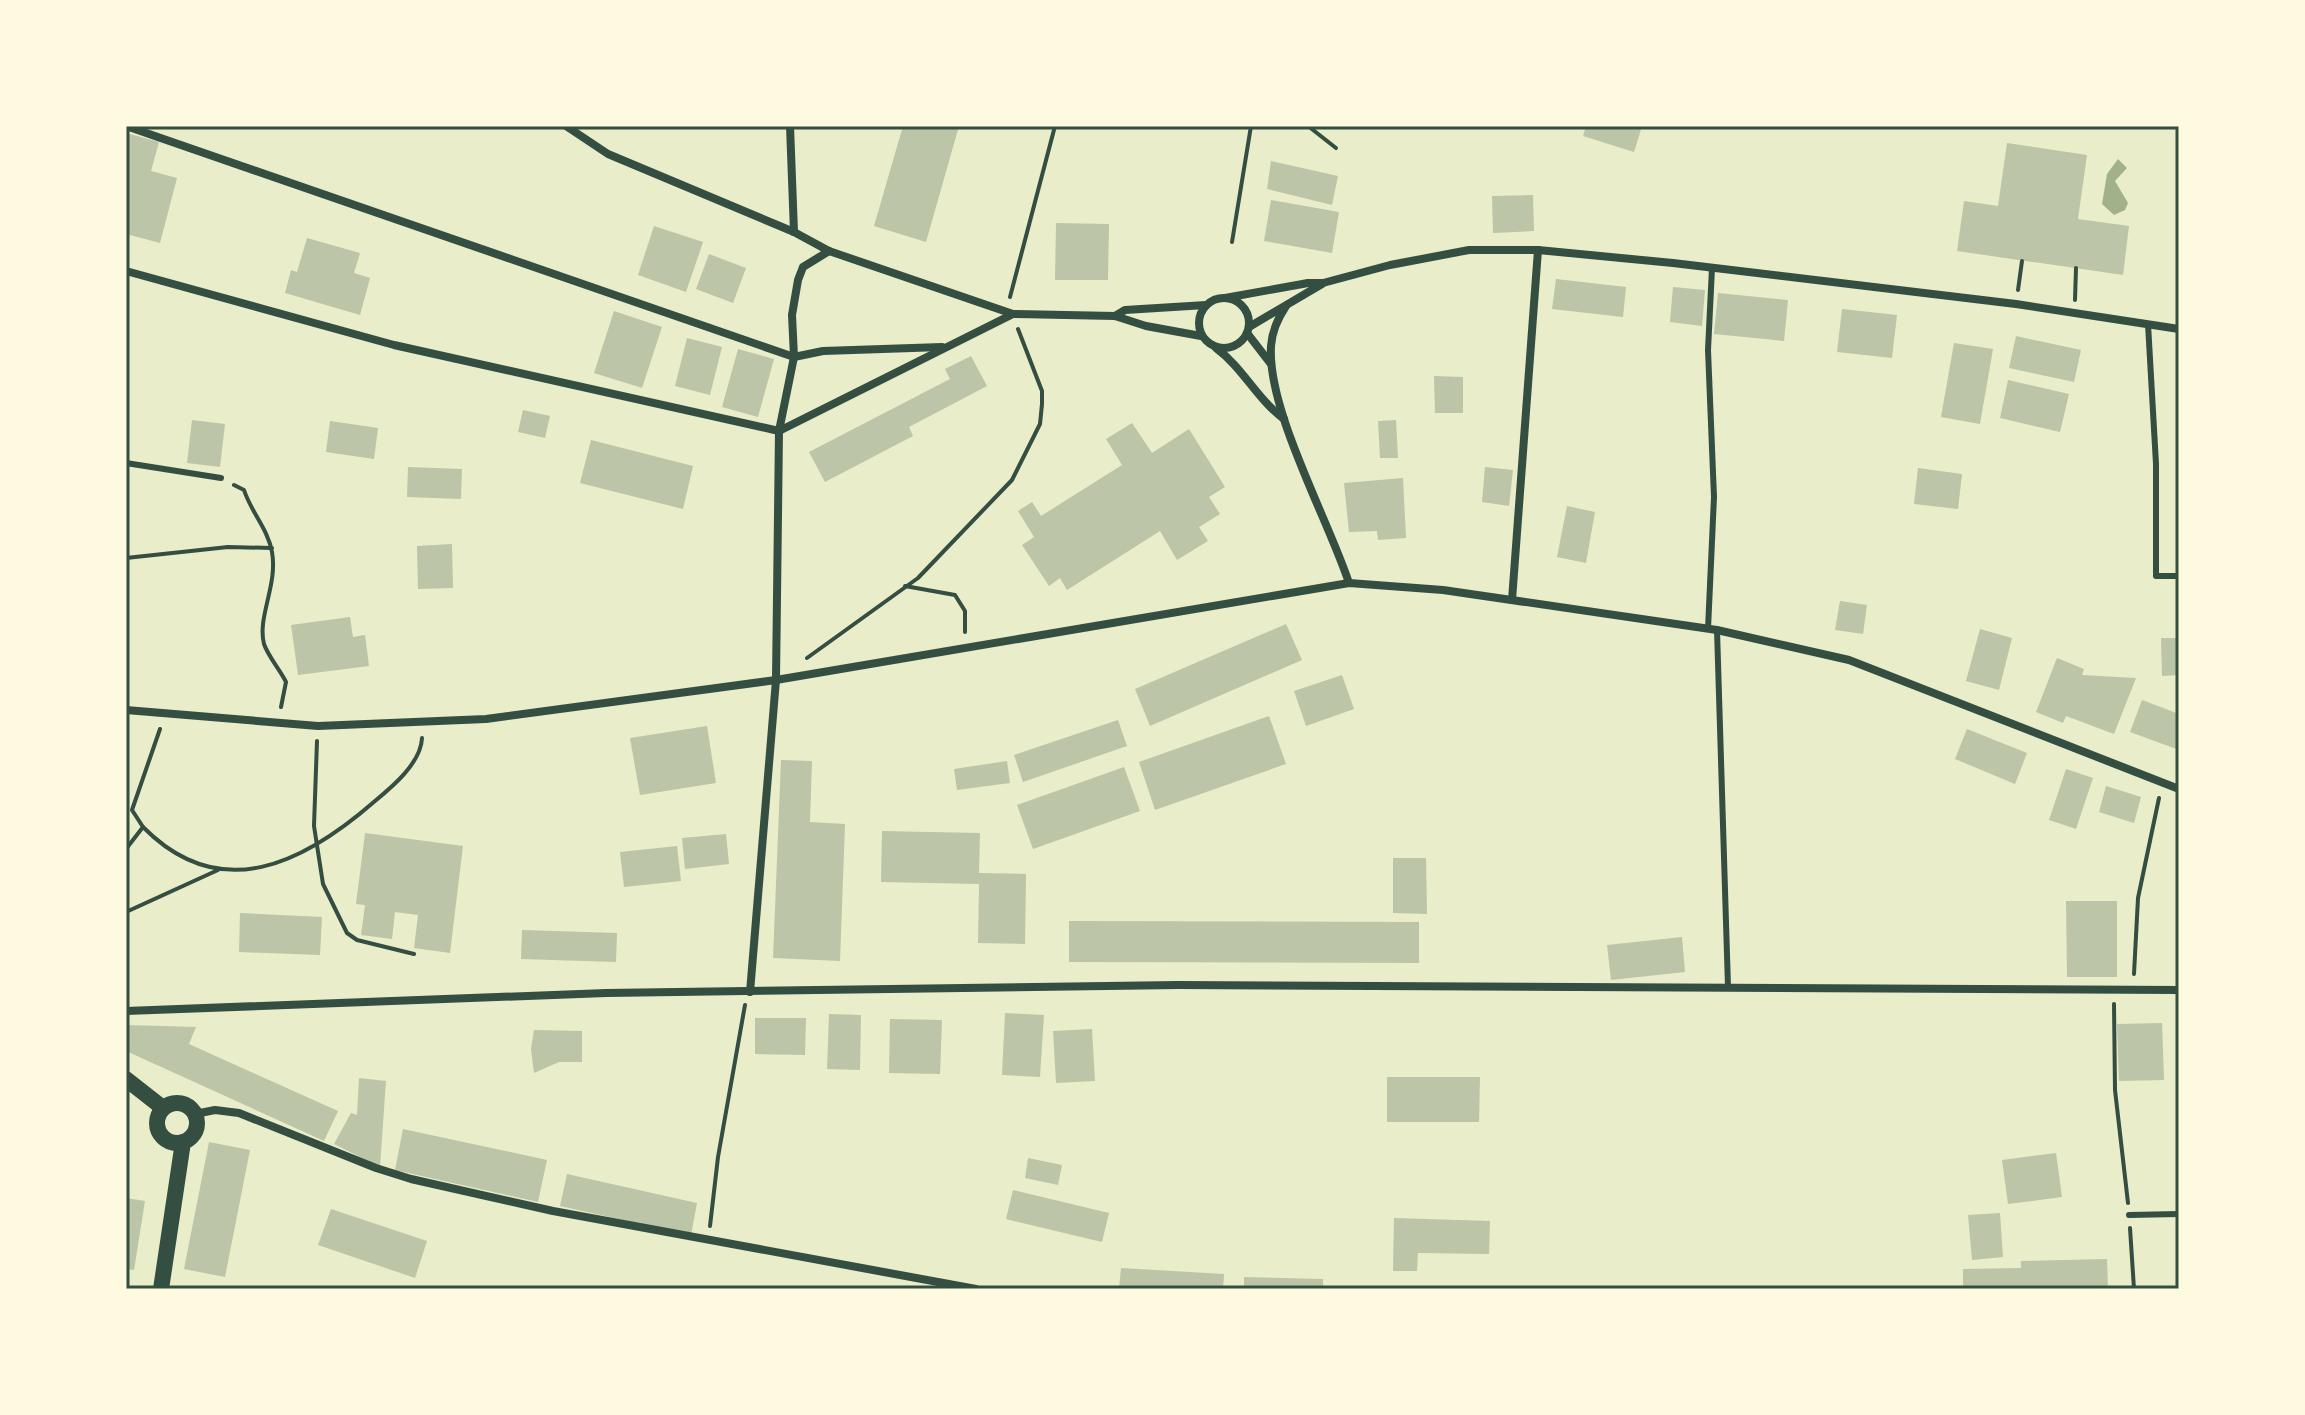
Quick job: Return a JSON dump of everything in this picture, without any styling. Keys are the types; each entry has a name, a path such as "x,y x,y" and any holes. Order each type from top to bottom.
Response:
{"main road":[{"path":"126,1079 163,1108"},
{"path":"161,1289 183,1142 195,1131 195,1114 180,1103 163,1108 157,1120 159,1133 169,1142 183,1142"}],"street":[{"path":"126,126 794,357 823,351 946,347"},
{"path":"566,126 608,154 794,232 829,251 1013,314 1115,316 1146,326 1201,336 1232,360 1272,410 1284,419"},
{"path":"790,126 794,232"},
{"path":"1115,316 1136,309 1206,305 1225,298 1323,283 1390,265 1469,250 1538,250 2016,304 2179,329"},
{"path":"1512,600 1538,250"},
{"path":"750,992 776,680 779,431 794,357 792,315 798,280 803,267 829,251"},
{"path":"126,271 394,345 779,431 1013,314"},
{"path":"1214,347 1230,348 1248,330 1323,283"},
{"path":"1225,298 1243,307 1248,330 1273,368"},
{"path":"1201,336 1198,319 1206,305"},
{"path":"1286,306 1273,331 1273,368 1284,419 1349,583"},
{"path":"126,710 318,726 486,719 776,680 1349,583 1512,600 1713,629 1849,660 2179,789"},
{"path":"126,1011 606,993 1178,985 2179,990"},
{"path":"195,1114 215,1110 239,1113 411,1179 710,1241 976,1289"}],"lane":[{"path":"1712,268 1708,350 1714,497 1713,629 1728,987"},
{"path":"2148,324 2156,464 2156,576 2179,576"},
{"path":"126,463 221,478"},
{"path":"2129,1215 2179,1214"}],"path":[{"path":"776,680 931,565 1012,480 1040,424 1042,391 1013,314 1010,291 1055,126"},
{"path":"1232,242 1251,126"},
{"path":"1308,126 1336,148"},
{"path":"2016,304 2022,261"},
{"path":"2075,314 2076,268"},
{"path":"221,478 244,490 250,510 272,548 275,575 264,615 264,644 286,682 281,700 282,723"},
{"path":"126,558 228,547 272,548"},
{"path":"905,586 955,595 965,611 966,629 959,649"},
{"path":"132,810 166,714"},
{"path":"126,805 163,847 187,859 220,869 253,870 288,861 315,848 365,810 406,771 421,746 422,724"},
{"path":"318,726 315,848 323,884 347,933 370,946 414,954"},
{"path":"2133,989 2138,898 2164,782"},
{"path":"126,849 143,827"},
{"path":"126,912 220,869"},
{"path":"2113,989 2115,1090 2134,1289"},
{"path":"710,1241 718,1157 744,1008 750,992"}],"shaded area":[{"path":"2118,159 2127,168 2115,181 2128,203 2125,210 2114,215 2102,204 2107,174"}],"building":[{"path":"903,126 959,126 926,242 874,226"},
{"path":"1586,126 1642,126 1634,152 1583,136"},
{"path":"126,133 159,142 151,171 177,178 160,243 126,234"},
{"path":"2007,143 2087,155 2078,219 2129,226 2123,275 1957,251 1964,201 1998,206"},
{"path":"1271,161 1338,176 1332,205 1267,189"},
{"path":"1533,195 1534,231 1493,233 1492,196"},
{"path":"1271,200 1339,212 1332,253 1264,241"},
{"path":"1056,223 1109,224 1108,280 1055,280"},
{"path":"654,226 703,242 686,292 638,275"},
{"path":"307,238 360,253 354,273 370,278 360,315 285,293 291,270 297,272"},
{"path":"709,254 746,268 733,303 696,289"},
{"path":"1556,279 1626,287 1623,317 1552,309"},
{"path":"1673,287 1705,290 1702,326 1670,322"},
{"path":"1718,293 1788,300 1784,341 1714,334"},
{"path":"1842,309 1897,315 1892,358 1837,352"},
{"path":"614,311 662,327 642,388 594,373"},
{"path":"2016,336 2081,350 2074,382 2009,368"},
{"path":"687,338 722,347 710,395 675,386"},
{"path":"1954,343 1993,349 1980,424 1941,417"},
{"path":"738,349 774,359 758,417 722,407"},
{"path":"971,356 987,386 909,427 913,436 825,482 809,452 950,379 945,369"},
{"path":"1434,376 1463,377 1463,413 1435,413"},
{"path":"2008,380 2069,394 2060,432 2000,418"},
{"path":"523,410 550,416 545,438 518,432"},
{"path":"192,420 225,424 220,467 187,463"},
{"path":"1396,420 1398,458 1380,458 1378,421"},
{"path":"330,421 378,428 374,459 326,452"},
{"path":"1132,423 1152,453 1189,429 1225,487 1209,497 1220,514 1199,527 1208,541 1177,560 1160,531 1067,590 1060,578 1049,586 1022,545 1034,537 1018,511 1032,502 1041,516 1122,465 1106,439"},
{"path":"591,440 693,466 683,509 580,483"},
{"path":"408,467 462,469 461,499 407,497"},
{"path":"1485,467 1513,470 1509,506 1482,502"},
{"path":"1918,468 1962,474 1958,509 1914,504"},
{"path":"1403,478 1406,538 1378,540 1377,531 1349,532 1344,483"},
{"path":"1567,506 1595,512 1586,563 1557,557"},
{"path":"452,544 453,588 418,589 417,546"},
{"path":"1840,601 1867,605 1863,634 1835,630"},
{"path":"350,617 353,637 365,635 369,666 298,675 291,625"},
{"path":"1286,624 1302,660 1150,726 1135,689"},
{"path":"1980,629 2012,638 1999,690 1966,681"},
{"path":"2161,638 2179,638 2179,675 2162,676"},
{"path":"2057,658 2084,669 2082,675 2136,678 2114,734 2066,716 2063,723 2036,712"},
{"path":"1342,675 1354,709 1306,726 1294,691"},
{"path":"2142,700 2179,714 2179,750 2130,732"},
{"path":"1269,716 1286,764 1155,810 1139,762"},
{"path":"1118,720 1127,746 1023,782 1014,755"},
{"path":"707,726 716,783 640,795 630,738"},
{"path":"1967,729 2027,753 2015,784 1955,759"},
{"path":"781,760 812,761 810,822 845,824 840,961 773,958"},
{"path":"1007,761 1010,783 957,790 954,769"},
{"path":"1124,767 1140,811 1033,849 1017,805"},
{"path":"2066,769 2093,778 2076,829 2049,820"},
{"path":"2106,786 2141,797 2134,823 2099,812"},
{"path":"882,831 980,833 979,873 1026,874 1025,944 978,943 979,884 881,882"},
{"path":"365,833 463,846 450,953 414,948 418,915 395,912 392,939 361,935 365,905 356,904"},
{"path":"726,834 729,864 685,869 682,838"},
{"path":"677,846 681,881 624,887 620,852"},
{"path":"1393,858 1426,858 1427,914 1393,913"},
{"path":"2066,901 2117,901 2117,977 2067,977"},
{"path":"240,913 322,917 320,955 239,952"},
{"path":"1069,921 1419,922 1419,963 1069,962"},
{"path":"522,930 617,933 616,962 521,959"},
{"path":"1682,937 1685,972 1611,980 1607,945"},
{"path":"1005,1013 1044,1015 1040,1077 1002,1075"},
{"path":"829,1014 861,1015 860,1070 827,1069"},
{"path":"755,1018 806,1018 805,1055 755,1054"},
{"path":"890,1019 942,1020 940,1074 889,1073"},
{"path":"2162,1023 2164,1080 2119,1081 2117,1024"},
{"path":"126,1025 196,1027 189,1044 338,1111 324,1141 126,1051"},
{"path":"1092,1029 1095,1081 1056,1083 1053,1031"},
{"path":"534,1030 582,1031 582,1062 559,1062 534,1073 531,1049"},
{"path":"1387,1077 1480,1077 1479,1122 1387,1122"},
{"path":"359,1078 386,1081 380,1167 334,1144 351,1113 357,1115"},
{"path":"403,1129 547,1160 538,1202 395,1170"},
{"path":"209,1142 250,1150 225,1277 184,1269"},
{"path":"2056,1153 2062,1197 2008,1204 2002,1160"},
{"path":"1028,1158 1062,1165 1058,1185 1025,1178"},
{"path":"567,1174 697,1203 691,1235 560,1206"},
{"path":"1013,1190 1109,1213 1102,1242 1006,1219"},
{"path":"126,1198 145,1201 134,1270 126,1269"},
{"path":"331,1209 427,1241 415,1278 318,1245"},
{"path":"2000,1213 2003,1257 1972,1260 1968,1215"},
{"path":"1394,1218 1490,1221 1489,1254 1418,1253 1417,1271 1393,1271"},
{"path":"2107,1259 2108,1289 1963,1289 1963,1269 2021,1268 2021,1261"},
{"path":"1121,1268 1224,1274 1223,1289 1119,1289"},
{"path":"1244,1277 1323,1279 1323,1289 1244,1289"}]}
